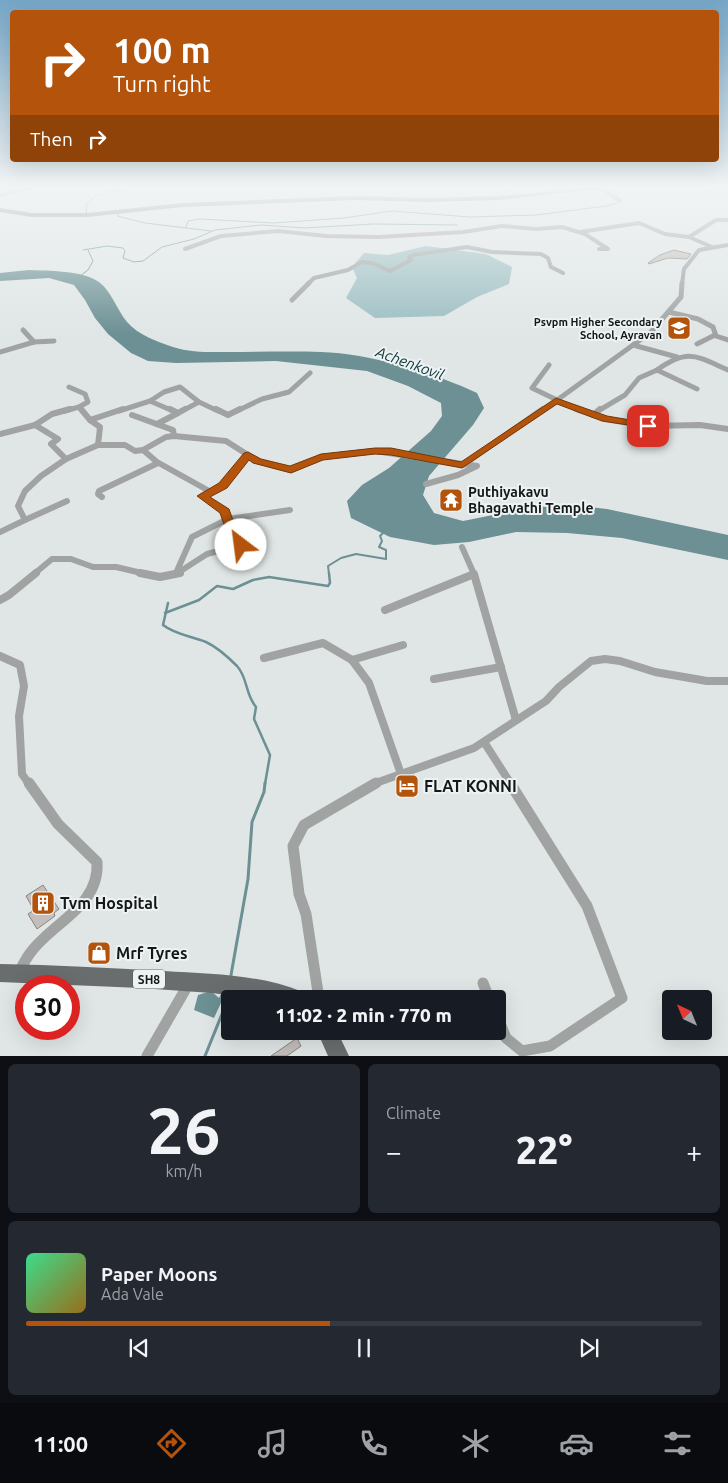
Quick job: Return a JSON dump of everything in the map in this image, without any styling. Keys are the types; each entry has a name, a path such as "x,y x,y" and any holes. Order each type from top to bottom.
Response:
{"main road":[{"name":"SH8","path":"9,974 65,974 242,985 266,990"},
{"path":"331,1040 339,1056"}],"street":[{"path":"185,249 221,236 231,235"},
{"path":"323,235 347,237 407,235"},
{"path":"584,235 608,249 599,249"},
{"path":"675,235 689,237 714,247"},
{"path":"462,465 556,401 651,332 681,298 684,269 699,250 728,245"},
{"path":"292,300 314,278 348,270 362,262 372,263 390,271 406,264 413,255 455,248 467,247 492,252 541,254 546,256 552,267 563,273"},
{"path":"668,312 698,318 713,327 715,335"},
{"path":"23,330 34,342"},
{"path":"697,344 715,335 728,340"},
{"path":"0,352 34,342 54,340"},
{"path":"633,346 676,357 705,360 728,370"},
{"path":"593,416 605,405 625,395 639,378 657,370 676,357"},
{"path":"549,366 532,388 556,401 593,416 648,426 700,425 728,430"},
{"path":"657,370 696,389"},
{"path":"90,420 150,401 164,392 180,387 199,402 228,415 262,399 289,392 310,373"},
{"path":"0,434 35,425 52,414 79,408 88,402 85,394 70,387"},
{"path":"150,401 178,413"},
{"path":"157,424 199,402"},
{"path":"79,408 90,420 100,427 98,445"},
{"path":"132,415 173,430 174,436"},
{"path":"35,425 58,439 50,444 66,459"},
{"path":"25,520 18,506 25,491 41,476 66,459 98,445 125,445 135,451 143,450 166,437 174,436 226,441 257,461 291,470 321,457 375,451 477,466 458,475 426,484"},
{"path":"143,450 158,463 211,492"},
{"path":"0,600 52,559 71,559 94,567 116,567 160,576 180,573 192,562 207,554 241,545 241,534 230,527 225,511 202,496 223,485 248,455"},
{"path":"102,497 98,494 99,491 158,463"},
{"path":"0,532 67,501"},
{"path":"176,573 192,537 228,519 290,510"},
{"path":"462,547 474,574 516,720"},
{"path":"385,610 474,574"},
{"path":"264,658 323,642 352,660 369,683 401,774"},
{"path":"352,660 403,645"},
{"path":"0,656 20,665 24,686 19,716 22,774 58,824 97,862 98,876 80,906 9,974"},
{"path":"318,990 306,914 299,894 294,846 304,825 371,785 474,748 546,701 559,687 591,661 605,659 620,661 655,672 706,681 728,681"},
{"path":"434,679 501,667"},
{"path":"484,742 587,906 622,998 550,1046 522,1051 506,1038"},
{"path":"147,1056 190,982"},
{"path":"483,983 486,990"}],"shaded area":[{"path":"426,246 486,254 512,267 509,284 477,297 444,316 375,318 346,298 357,278 352,267 364,253 388,255"},
{"path":"29,270 74,273 92,278 104,286 123,317 132,327 148,338 180,349 209,352 339,353 401,365 442,378 477,393 484,408 473,425 429,476 423,495 434,513 463,521 562,504 607,509 728,535 728,560 622,538 567,533 516,532 469,542 434,545 390,537 351,518 347,501 362,485 389,468 431,431 442,416 441,403 408,386 367,371 276,361 176,363 148,361 131,353 108,334 95,318 74,285 49,278 0,281 0,273"},
{"path":"211,991 219,998 221,994 221,1003 214,1018 194,1010 198,995"}],"building":[{"path":"674,250 691,254 687,259 668,258 648,263 660,255"},
{"name":"Tvm Hospital","path":"43,885 59,909 54,913 55,916 37,929 28,914 34,910 26,896"},
{"path":"294,1040 298,1040 301,1046 287,1056 271,1056"}],"waterway":[{"path":"83,250 107,246 123,248 125,251 123,258 134,262 143,261 162,247 203,235"},
{"path":"80,276 88,270 93,261 88,250"},
{"path":"329,574 328,566 341,558 356,554 386,559 386,550 379,547 382,541 380,536 383,533"},
{"path":"166,613 199,600 217,586 233,589 253,580 269,577 328,586 330,583 329,573"},
{"path":"166,613 168,603"},
{"path":"166,613 163,625 178,633 210,644 241,671 252,702 256,707 254,719 270,755 265,784"},
{"path":"231,975 248,879 252,822 264,792 265,783"},
{"path":"205,1056 221,1016"}],"place":[{"name":"Psvpm Higher Secondary School, Ayravan","path":"679,328"},
{"name":"Puthiyakavu Bhagavathi Temple","path":"451,500"},
{"name":"FLAT KONNI","path":"407,786"},
{"name":"Tvm Hospital","path":"43,903"},
{"name":"Mrf Tyres","path":"99,953"}],"route":[{"path":"241,545 241,534 230,527 225,511 202,496 223,485 248,455 257,461 291,470 321,457 375,451 391,452 462,465 556,401 593,416 648,426"}],"water label":[{"name":"Achenkovil","path":"410,363"}]}
